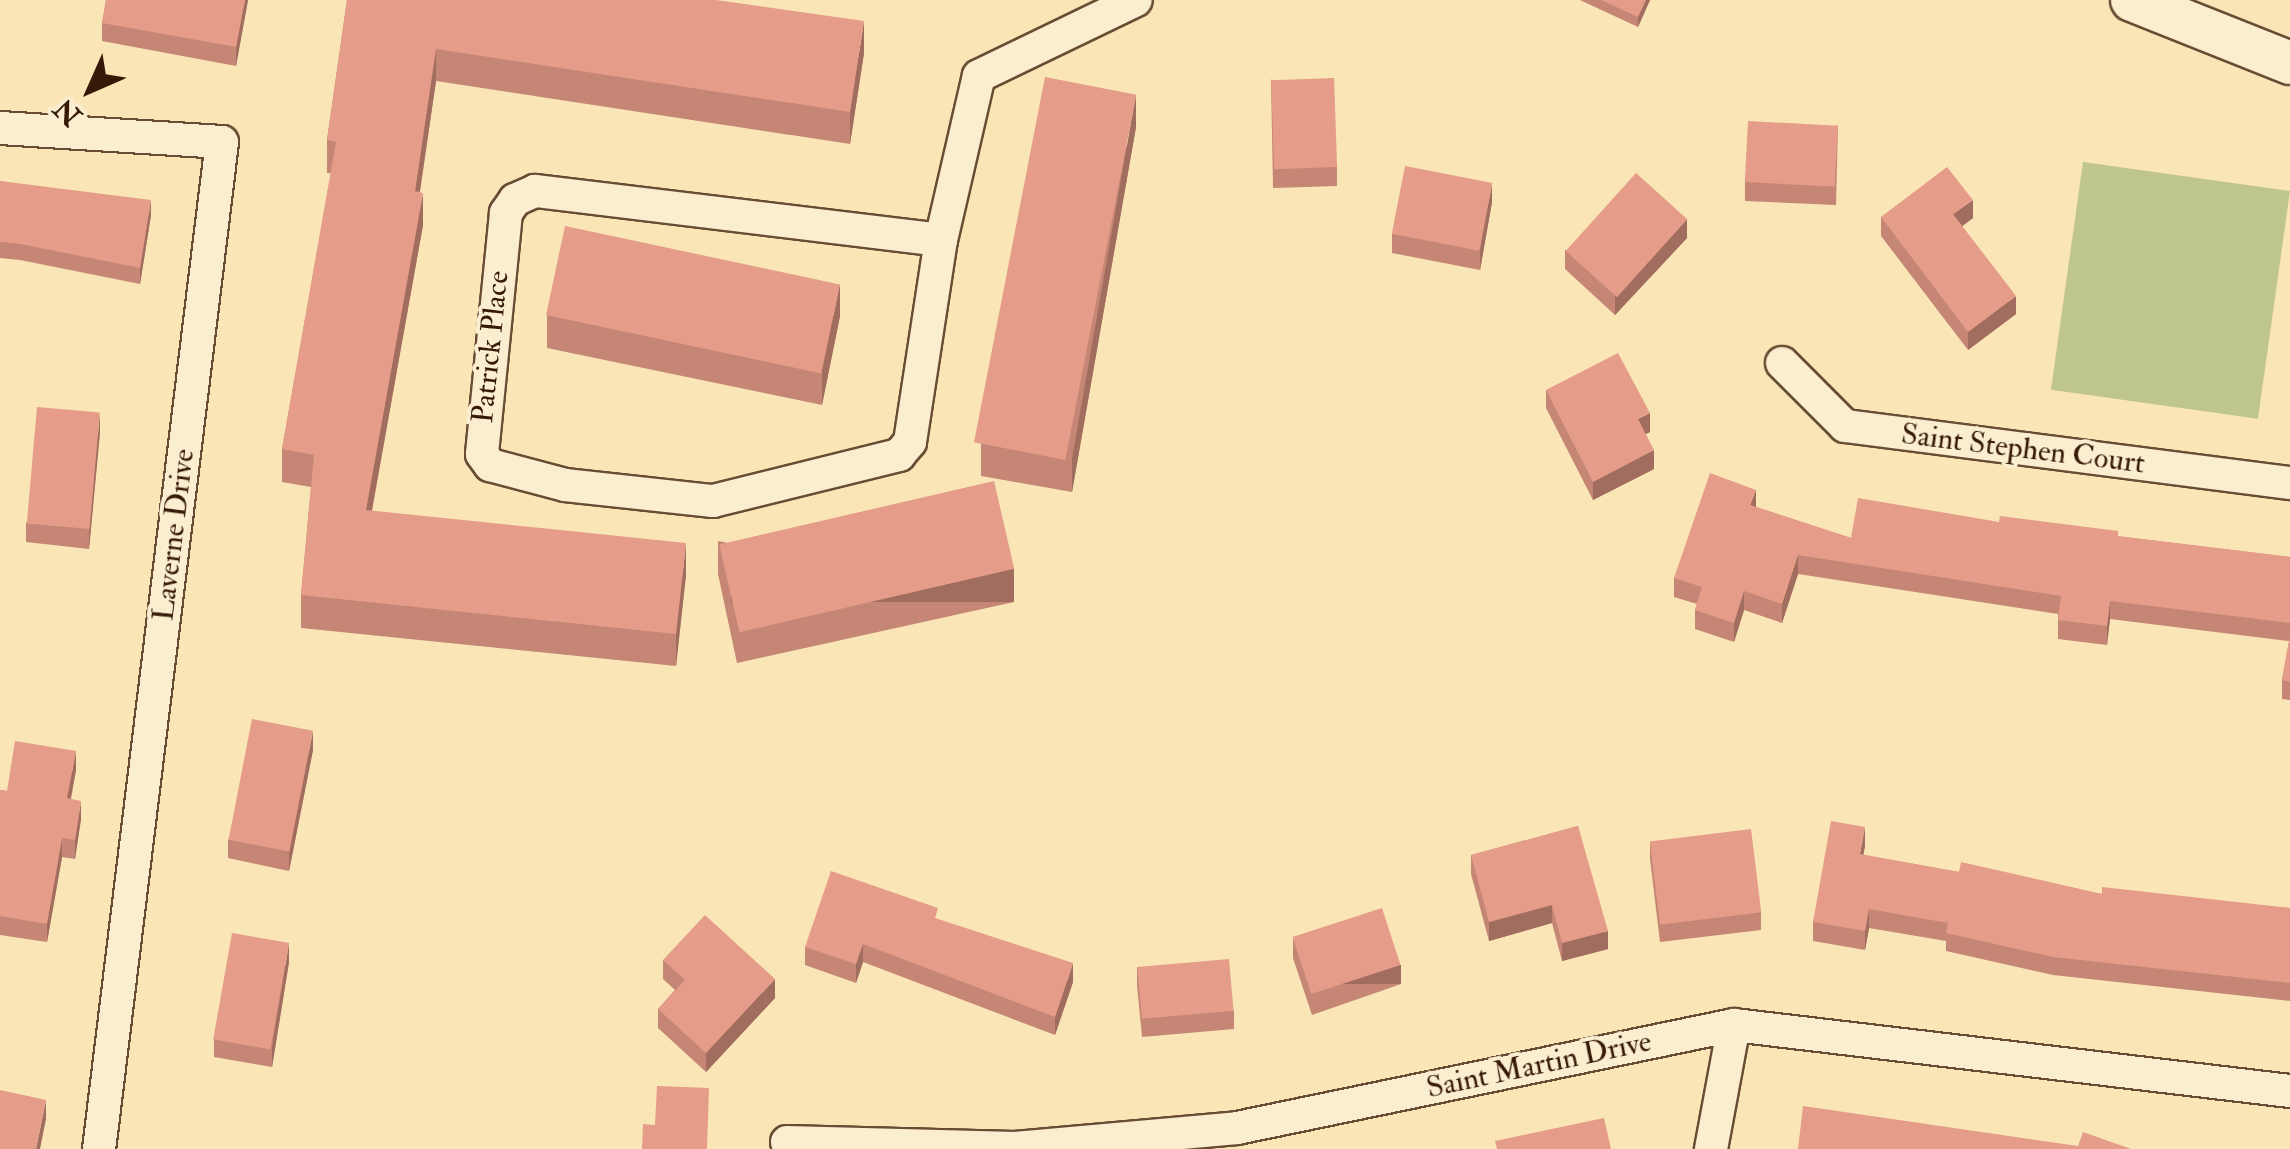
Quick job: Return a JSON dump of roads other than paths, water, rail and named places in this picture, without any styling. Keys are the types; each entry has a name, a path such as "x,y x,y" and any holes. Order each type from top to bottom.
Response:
{"street":[{"name":"Patrick Place","path":"941,240 535,191 514,200 506,213 482,454 490,465 566,484 712,501 899,455 910,442 941,240 979,76 1136,0"},
{"path":"2132,0 2290,63"},
{"name":"Laverne Drive","path":"0,128 222,142 100,1149"},
{"name":"Saint Stephen Court","path":"1782,363 1845,426 2290,484"},
{"path":"1711,1149 1734,1025"},
{"name":"Saint Martin Drive","path":"788,1142 1015,1148 1237,1128 1734,1025 2290,1092"}]}
